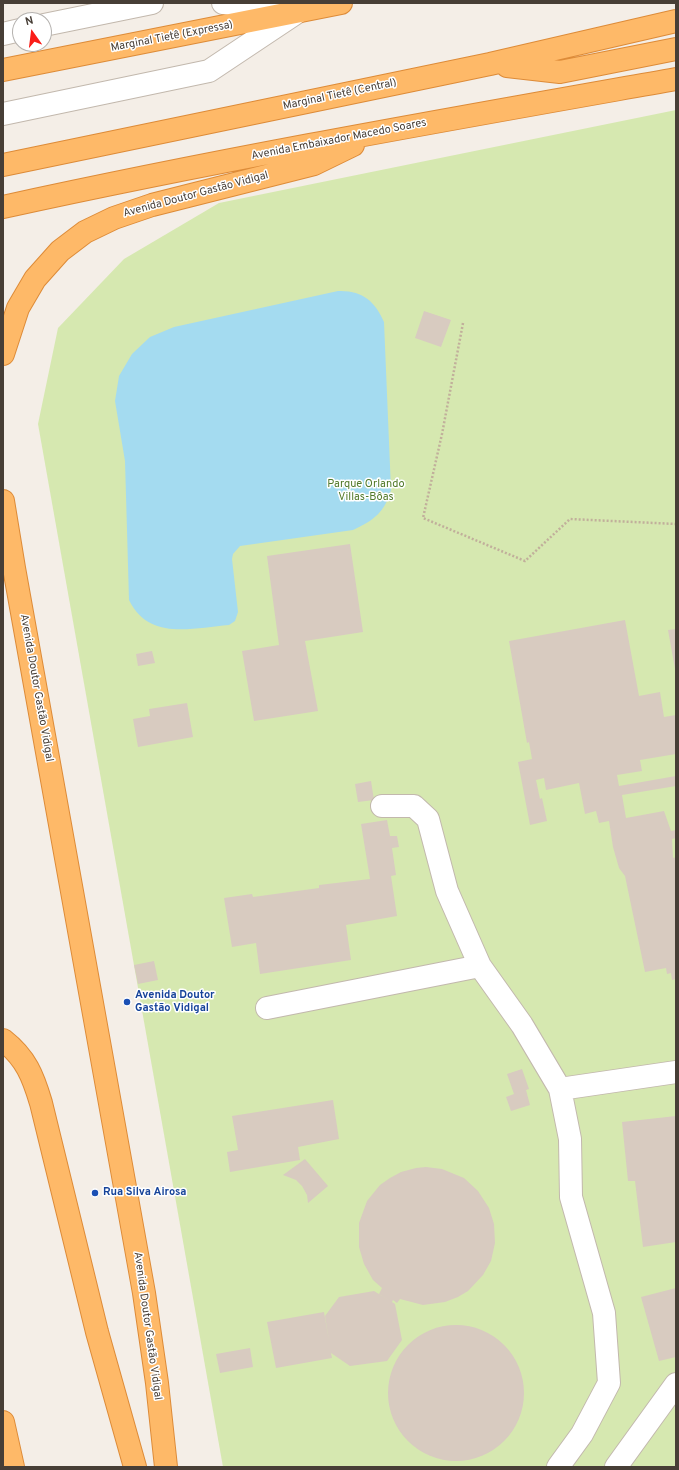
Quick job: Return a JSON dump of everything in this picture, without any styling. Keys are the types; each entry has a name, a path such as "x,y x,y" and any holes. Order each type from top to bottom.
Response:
{"highway":[{"name":"Marginal Tietê (Expressa)","path":"3,70 341,3"},
{"name":"Marginal Tietê (Central)","path":"3,165 490,64 676,21"},
{"path":"490,64 560,72 676,49"},
{"name":"Avenida Embaixador Macedo Soares","path":"3,207 120,181 380,132 676,79"},
{"name":"Avenida Doutor Gastão Vidigal","path":"3,354 18,308 36,279 60,251 85,232 114,218 152,205 314,164 380,132"},
{"name":"Avenida Doutor Gastão Vidigal","path":"3,501 144,1293 157,1383 166,1467"},
{"path":"3,1040 24,1060 33,1077 39,1096 97,1332 135,1467"},
{"path":"3,1422 13,1467"}],"lane":[{"path":"52,23 152,3"},
{"path":"223,3 299,12"},
{"path":"3,114 209,71 299,12"},
{"path":"382,806 414,806 428,819 447,891 480,966 522,1025 560,1088 570,1140 571,1197 604,1313 609,1383 582,1434 558,1467"},
{"path":"267,1008 480,966"},
{"path":"560,1088 676,1072"},
{"path":"616,1467 676,1384"}],"path":[{"path":"463,323 442,434 423,518 525,561 570,519 676,524"}],"green space":[{"name":"Parque Orlando Villas-Bôas","path":"676,110 676,1467 223,1467 38,424 58,328 124,259 219,203"}],"water":[{"path":"338,291 354,292 367,298 376,308 384,322 391,490 382,510 367,523 353,530 240,546 233,554 232,559 238,612 235,621 229,625 173,629 160,627 148,622 138,613 129,600 125,461 115,401 119,376 132,354 150,337 174,327"}],"building":[{"path":"424,311 451,320 441,347 415,338"},
{"path":"350,544 363,632 305,641 318,711 254,721 242,651 279,645 267,556"},
{"path":"625,620 639,696 660,692 664,717 676,715 676,754 640,760 642,771 617,775 619,786 676,776 676,786 622,795 626,818 664,811 671,831 676,830 676,838 672,839 673,858 676,857 676,979 672,980 671,973 667,974 666,968 645,972 625,876 619,868 613,847 609,821 599,823 596,811 585,814 579,783 546,790 544,778 536,780 547,821 530,825 518,762 532,759 529,742 527,743 509,641"},
{"path":"676,629 676,669 675,669 668,630"},
{"path":"152,651 155,663 138,666 136,654"},
{"path":"187,703 193,737 138,747 133,719 150,716 149,709"},
{"path":"371,781 374,800 358,802 355,784"},
{"path":"387,820 390,836 397,836 399,847 392,848 396,875 391,876 397,916 346,925 351,960 260,974 256,943 232,947 224,898 252,894 253,897 319,888 319,885 370,879 361,824"},
{"path":"154,961 158,980 138,984 134,965"},
{"path":"522,1069 529,1089 526,1090 530,1105 511,1111 506,1097 514,1094 507,1074"},
{"path":"333,1100 339,1139 298,1147 300,1160 230,1172 227,1152 238,1150 232,1116"},
{"path":"676,1116 676,1242 643,1247 635,1181 628,1181 622,1122"},
{"path":"305,1159 328,1186 308,1203 307,1195 302,1186 296,1180 283,1175"},
{"path":"426,1167 442,1169 464,1178 478,1191 489,1208 494,1224 495,1243 491,1261 483,1275 468,1291 445,1302 423,1305 400,1299 397,1303 393,1300 392,1302 395,1304 402,1340 387,1361 350,1366 331,1353 332,1358 276,1368 267,1322 324,1312 329,1341 325,1316 339,1297 374,1291 390,1301 379,1294 382,1288 373,1280 364,1264 359,1247 359,1223 367,1201 380,1185 401,1172"},
{"path":"676,1288 676,1357 659,1361 641,1297"},
{"path":"449,1325 463,1325 482,1330 494,1336 509,1350 519,1367 523,1380 523,1406 519,1419 513,1431 499,1446 494,1450 476,1458 463,1461 449,1461 430,1456 418,1450 403,1436 399,1431 391,1413 388,1400 388,1386 393,1367 399,1355 413,1340 418,1336 436,1328"},
{"path":"250,1348 253,1367 220,1373 216,1354"}],"place":[{"name":"Avenida Doutor Gastão Vidigal","path":"127,1002"},
{"name":"Rua Silva Airosa","path":"95,1193"}]}
